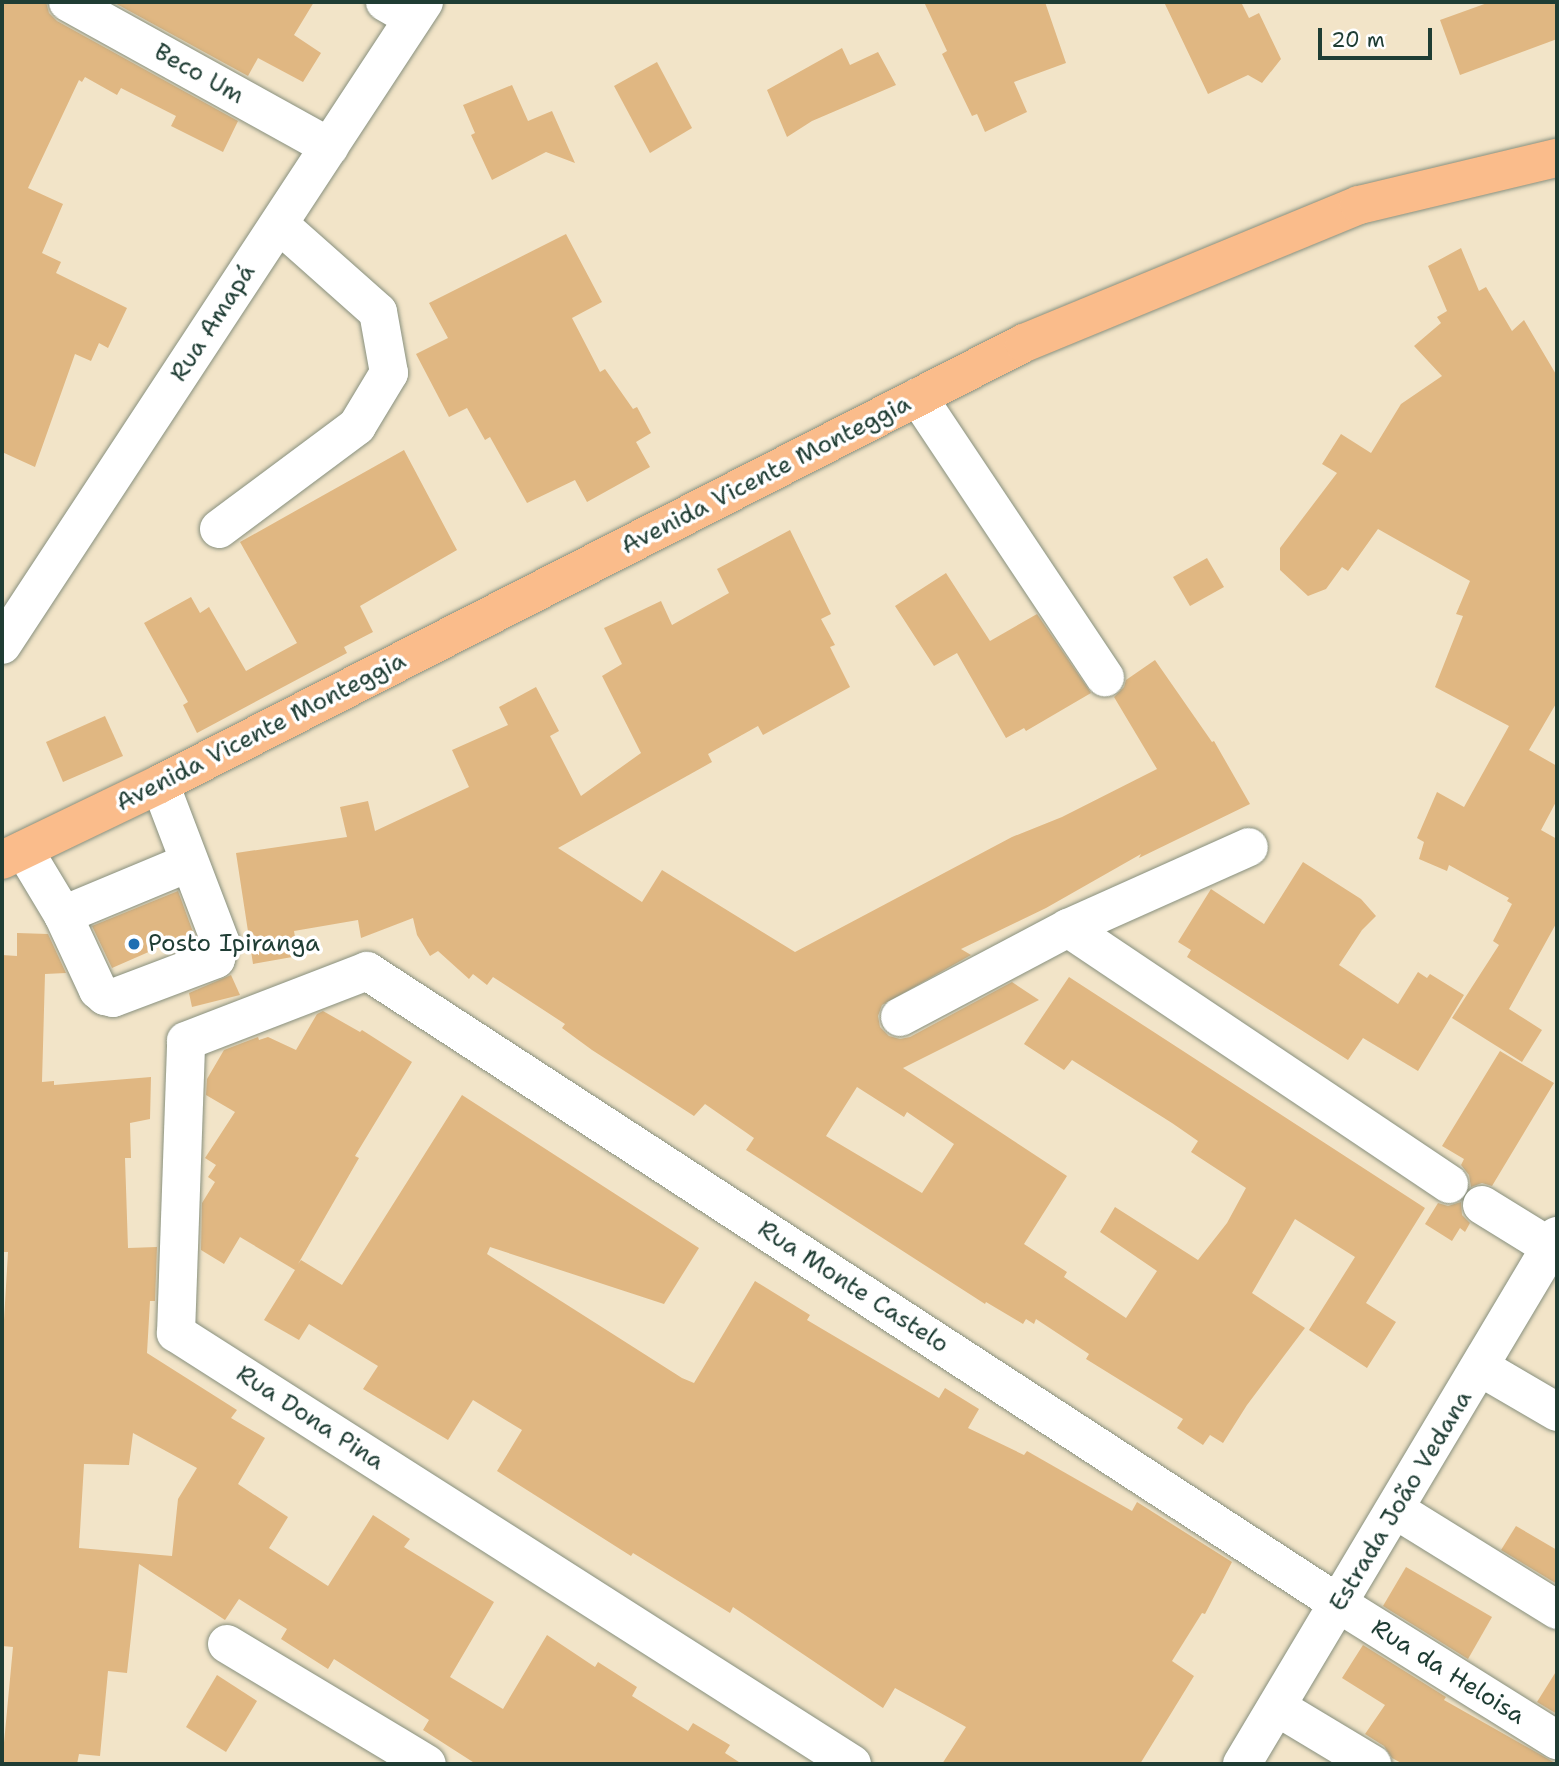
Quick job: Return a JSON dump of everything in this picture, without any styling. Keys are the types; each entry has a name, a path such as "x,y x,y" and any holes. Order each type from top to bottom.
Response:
{"main road":[{"name":"Avenida Vicente Monteggia","path":"13,855 160,784 1024,343 1359,205 1557,158"}],"street":[{"name":"Beco Um","path":"68,2 330,147"},
{"name":"Rua Amapá","path":"2,645 330,147 408,7"},
{"path":"219,529 357,426 389,373 378,312 279,224"},
{"path":"918,397 1105,677"},
{"path":"13,855 63,915 98,990 113,998 216,959 220,940 188,863 160,784"},
{"path":"901,1017 1068,928 1250,847"},
{"path":"63,915 188,863"},
{"path":"1068,928 1449,1184"},
{"name":"Rua Dona Pina","path":"367,971 186,1041 176,1333 852,1764"},
{"name":"Rua Monte Castelo","path":"367,971 1339,1604"},
{"path":"1482,1205 1554,1242"},
{"name":"Estrada João Vedana","path":"1242,1764 1554,1242"},
{"path":"1480,1367 1557,1412"},
{"path":"1396,1510 1557,1610"},
{"name":"Rua da Heloisa","path":"1339,1604 1557,1740"},
{"path":"228,1644 426,1764"},
{"path":"1277,1707 1372,1764"}],"building":[{"path":"2,2 46,2 49,13 57,21 238,121 223,152 171,126 176,116 121,88 117,95 85,77 82,82 79,80 28,188 63,204 42,253 61,262 56,273 127,308 108,348 99,343 91,361 75,354 35,467 2,452"},
{"path":"113,2 314,2 294,35 321,53 303,82 258,58 248,76"},
{"path":"924,2 1045,2 1066,63 1014,82 1027,112 985,132 977,114 972,116 942,54 947,51"},
{"path":"1164,2 1241,2 1249,18 1259,13 1281,59 1262,83 1248,75 1208,94"},
{"path":"1490,2 1557,2 1557,39 1460,75 1440,20"},
{"path":"842,48 850,65 878,52 896,85 812,121 787,137 767,90"},
{"path":"657,62 692,128 650,153 614,86"},
{"path":"512,85 528,121 552,111 575,163 546,152 492,180 471,135 475,133 463,105"},
{"path":"566,234 602,302 572,318 600,372 605,369 633,409 637,407 651,433 636,442 650,467 587,502 575,480 527,503 490,437 485,440 467,408 449,417 416,354 448,338 429,303"},
{"path":"1461,248 1479,291 1486,287 1512,331 1524,320 1557,376 1557,702 1529,750 1557,766 1557,800 1541,830 1557,839 1557,922 1509,1009 1542,1030 1522,1062 1452,1018 1499,945 1493,941 1512,904 1507,901 1509,898 1449,865 1447,871 1419,859 1424,842 1417,838 1437,792 1464,807 1509,726 1435,687 1463,616 1456,614 1470,581 1378,529 1348,571 1342,567 1326,589 1308,596 1280,570 1280,548 1337,473 1322,464 1341,434 1371,453 1401,404 1442,376 1414,346 1441,323 1437,317 1447,311 1428,266"},
{"path":"404,450 457,550 360,606 373,632 344,647 347,653 197,733 183,705 188,702 144,623 191,597 200,613 209,607 246,671 297,643 240,542"},
{"path":"790,530 831,614 821,619 835,645 830,647 850,687 763,735 758,726 708,754 712,762 558,848 642,902 662,870 795,952 1012,837 1062,817 1157,769 1114,697 1124,687 1126,680 1155,660 1212,742 1214,741 1250,804 1139,858 1141,854 1046,908 961,949 971,955 882,1005 878,1016 880,1027 889,1036 900,1039 910,1037 1012,982 1039,1000 903,1068 1067,1176 1024,1244 1067,1272 1064,1277 1126,1318 1157,1271 1100,1232 1115,1207 1198,1260 1227,1223 1246,1188 1191,1152 1198,1141 1172,1123 1072,1060 1064,1070 1024,1044 1069,977 1425,1208 1366,1303 1396,1322 1367,1368 1309,1330 1355,1257 1295,1219 1252,1293 1305,1328 1247,1405 1223,1443 1210,1435 1203,1445 1177,1428 1183,1419 1086,1359 1089,1354 1036,1319 1034,1324 1026,1319 1023,1324 986,1302 985,1304 746,1150 754,1138 705,1104 694,1116 592,1050 562,1028 565,1024 493,977 487,985 473,974 469,979 438,951 430,956 417,935 413,918 361,938 358,920 294,931 298,956 253,964 236,853 347,837 340,807 368,801 375,831 469,787 452,750 508,725 499,707 536,687 559,731 550,736 581,796 641,753 602,676 622,664 604,628 661,601 672,625 729,593 717,569","holes":["857,1087 904,1117 907,1112 954,1144 922,1193 826,1136"]},
{"path":"1207,558 1224,587 1190,606 1173,577"},
{"path":"946,573 990,641 1037,614 1091,693 1026,731 1024,728 1006,738 957,653 934,666 895,606"},
{"path":"105,716 123,756 63,782 46,742"},
{"path":"1303,862 1361,899 1376,916 1362,930 1339,965 1398,1004 1418,972 1427,978 1430,974 1464,995 1418,1071 1363,1038 1348,1060 1187,957 1191,950 1178,942 1211,889 1264,924"},
{"path":"178,891 197,943 178,950 176,940 112,968 92,926"},
{"path":"17,933 48,934 66,973 45,974 42,1082 54,1081 54,1085 151,1077 150,1119 130,1123 131,1158 125,1158 128,1248 157,1247 155,1301 150,1301 147,1353 237,1410 231,1418 265,1438 238,1484 288,1517 269,1548 328,1586 373,1515 410,1539 404,1547 494,1602 450,1677 503,1709 547,1635 595,1667 598,1662 637,1687 632,1696 688,1731 693,1723 730,1745 725,1753 742,1764 476,1764 423,1730 429,1720 334,1659 328,1669 281,1639 287,1629 239,1599 225,1620 139,1564 127,1673 108,1671 100,1756 79,1754 77,1764 2,1764 13,1647 2,1646 2,1354 8,1252 2,1252 2,955 17,956","holes":["133,1433 197,1468 178,1499 172,1556 79,1548 84,1464 129,1465"]},
{"path":"231,975 240,995 192,1007 189,993"},
{"path":"323,1011 360,1032 362,1030 412,1062 355,1156 359,1158 298,1264 301,1260 342,1285 462,1095 699,1248 664,1304 490,1247 487,1254 682,1378 694,1383 755,1281 810,1315 807,1320 939,1398 945,1388 979,1409 968,1428 1024,1455 1027,1451 1132,1511 1137,1502 1232,1562 1205,1614 1202,1613 1172,1661 1194,1676 1140,1764 942,1764 966,1727 895,1688 883,1708 733,1607 730,1613 633,1553 631,1556 497,1471 522,1430 473,1400 448,1440 363,1389 378,1366 309,1324 299,1340 264,1320 295,1270 240,1237 224,1264 201,1250 202,1203 215,1182 208,1177 216,1165 205,1158 235,1112 206,1095 207,1079 224,1050 258,1037 259,1040 268,1037 296,1050 317,1014"},
{"path":"1500,1051 1554,1083 1492,1186 1482,1183 1471,1187 1469,1175 1461,1165 1464,1159 1442,1146"},
{"path":"1461,1202 1462,1215 1470,1223 1465,1232 1460,1228 1452,1241 1425,1224 1438,1203 1448,1206"},
{"path":"1516,1526 1557,1550 1557,1584 1501,1550"},
{"path":"1406,1567 1492,1617 1468,1659 1383,1606"},
{"path":"1363,1645 1446,1697 1444,1700 1557,1764 1403,1764 1392,1758 1384,1746 1365,1734 1385,1705 1342,1678"},
{"path":"1557,1670 1557,1714 1537,1702"},
{"path":"217,1675 257,1701 226,1752 186,1727"}],"place":[{"name":"Posto Ipiranga","path":"134,944"}]}
